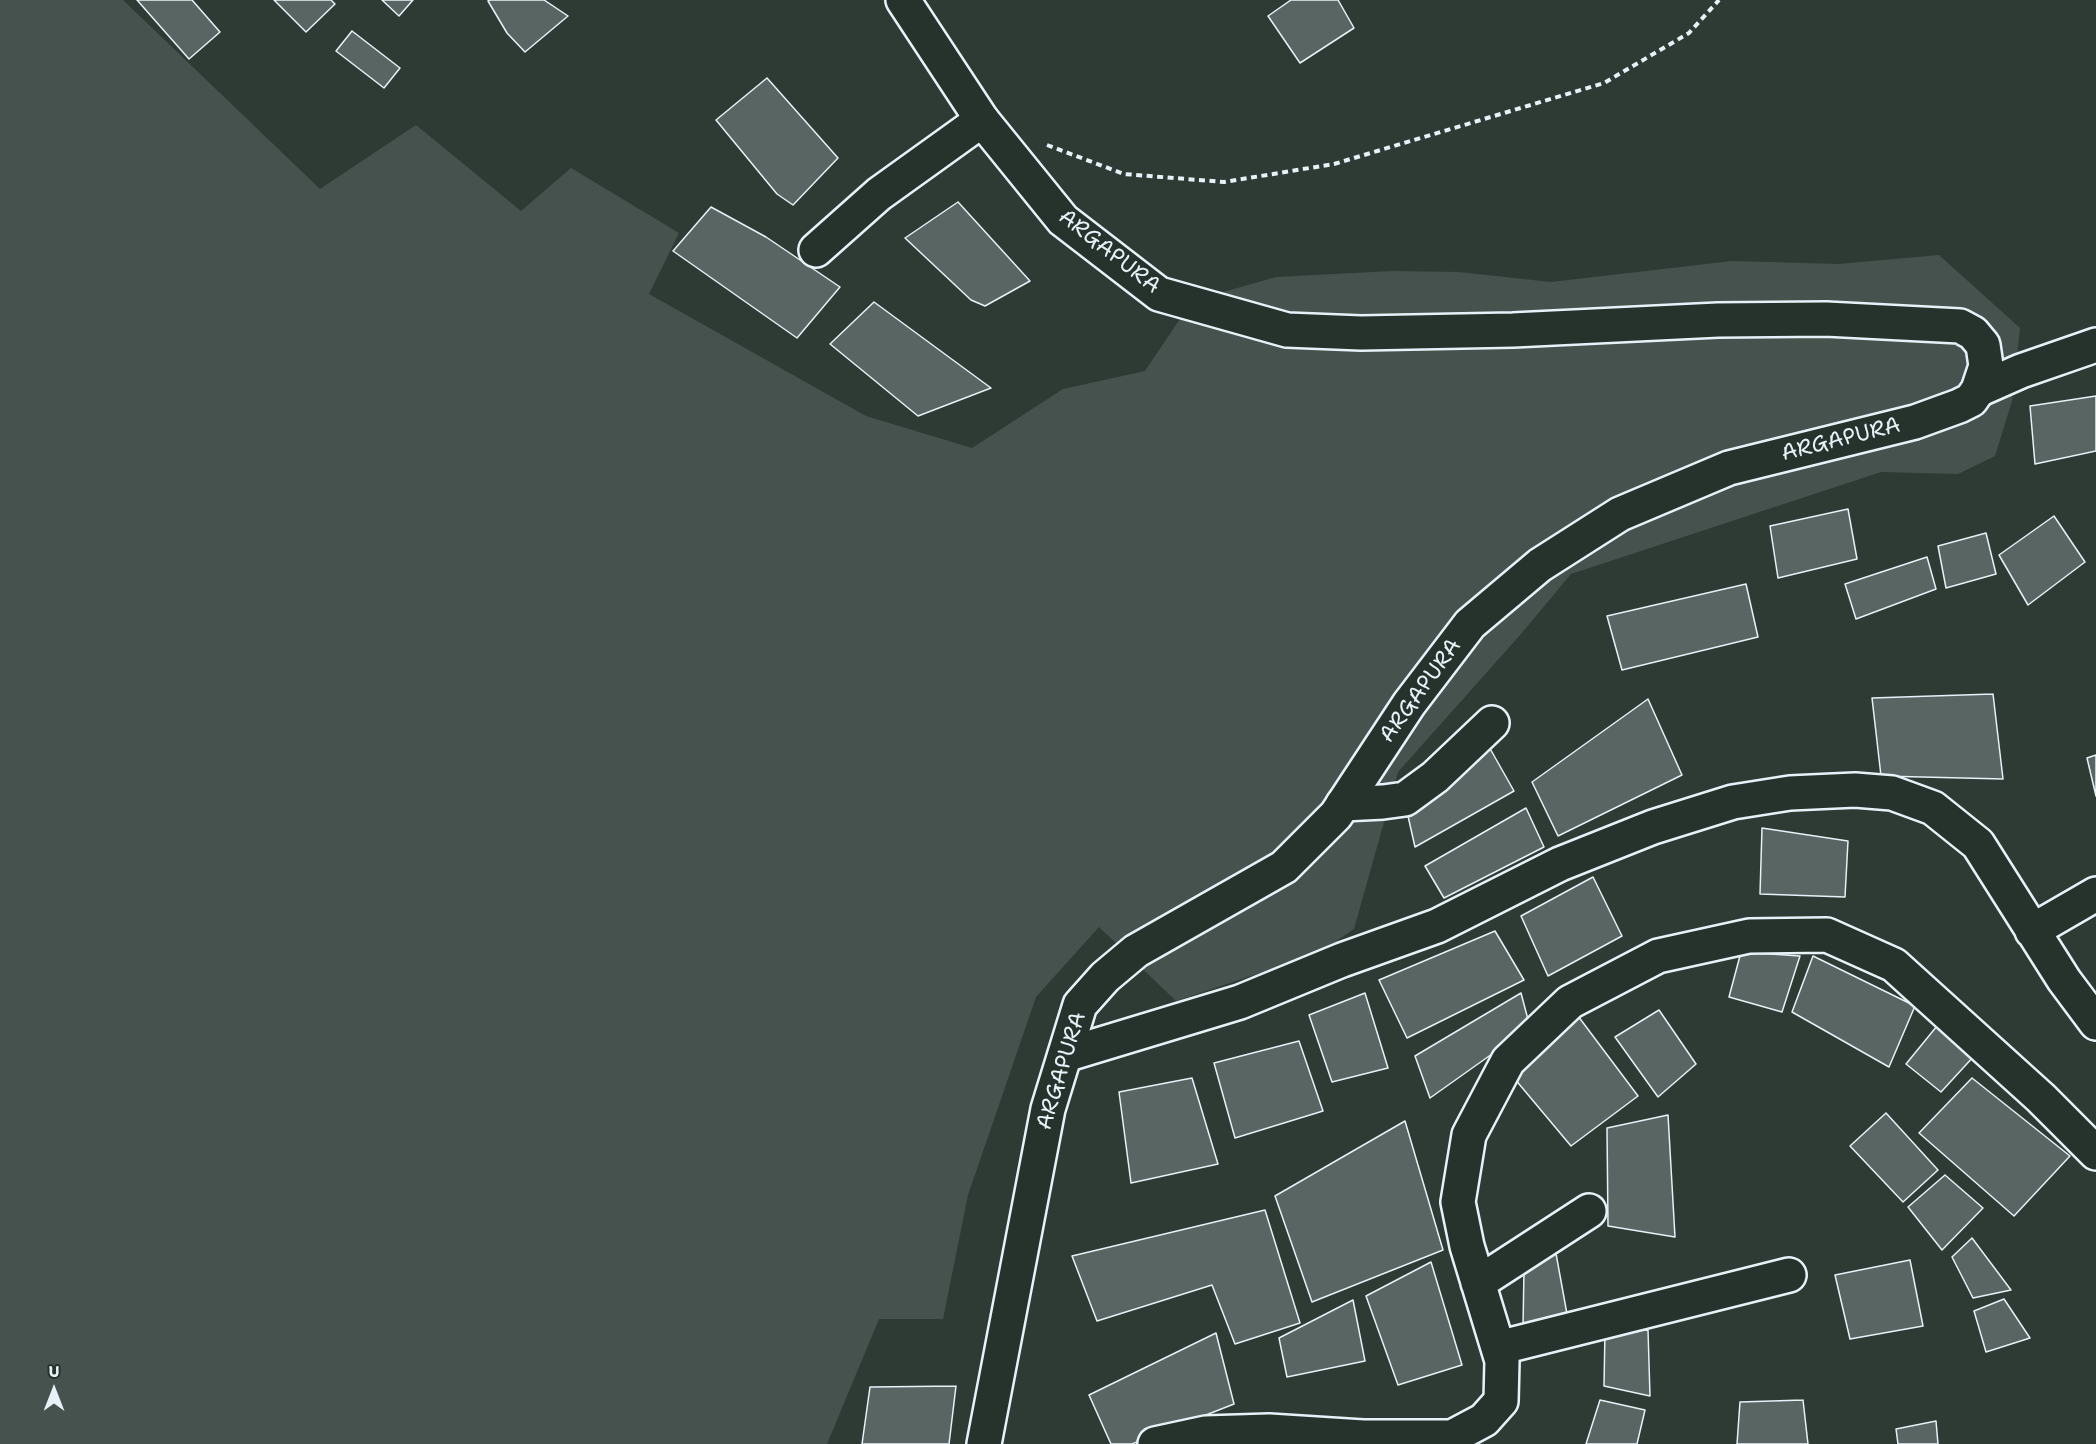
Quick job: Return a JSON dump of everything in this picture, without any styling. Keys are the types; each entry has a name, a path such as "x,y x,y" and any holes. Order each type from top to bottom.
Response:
{"main road":[{"name":"ARGAPURA","path":"903,0 982,120 1062,220 1159,294 1287,330 1361,333 1513,330 1728,320 1826,319 1960,326 1973,333 1983,345 1986,366 1978,390 1971,400 1959,406 1915,422 1729,468 1620,514 1540,565 1470,624 1408,704 1336,815 1284,867 1136,951 1105,977 1080,1005 1047,1109 984,1444"},
{"path":"816,250 879,194 982,120"},
{"path":"1978,390 2042,362 2096,345"},
{"path":"1343,804 1405,799 1435,777 1492,723"},
{"path":"1065,1055 1240,1002 1342,960 1437,926 1560,864 1653,827 1733,802 1790,793 1854,790 1892,793 1933,808 1978,844 2064,981 2096,1023"},
{"path":"2032,931 2096,894"},
{"path":"1155,1444 1269,1431 1363,1437 1452,1437 1484,1420 1501,1401 1502,1361 1467,1246 1458,1202 1469,1135 1508,1062 1570,1002 1658,956 1749,936 1827,934 1894,965 2093,1154"},
{"path":"1478,1283 1589,1211"},
{"path":"1497,1347 1789,1275"}],"path":[{"path":"1042,142 1124,174 1224,182 1334,164 1604,83 1689,33 1719,0"}],"shaded area":[{"path":"0,0 123,0 320,189 416,125 521,211 571,168 679,233 649,294 866,416 972,448 1063,389 1145,371 1192,301 1276,277 1392,271 1459,272 1551,282 1732,261 1839,264 1939,255 2020,328 2012,401 1995,456 1958,474 1881,472 1571,574 1521,634 1398,772 1354,929 1309,960 1176,1001 1099,927 1036,997 968,1195 943,1319 879,1319 827,1444 0,1444"}],"building":[{"path":"137,0 192,0 220,32 189,59"},
{"path":"274,0 331,0 335,4 306,32"},
{"path":"382,0 413,0 399,16"},
{"path":"544,0 568,16 525,52 507,33 488,1"},
{"path":"1291,0 1338,0 1354,28 1300,63 1268,16"},
{"path":"352,31 400,68 384,88 336,51"},
{"path":"767,78 838,158 793,205 777,194 716,120"},
{"path":"958,202 1030,281 985,306 971,300 905,238"},
{"path":"711,207 766,237 840,287 797,338 673,251"},
{"path":"874,302 991,388 918,416 830,344"},
{"path":"2096,396 2096,451 2035,464 2030,406"},
{"path":"1848,509 1857,559 1778,578 1770,526"},
{"path":"2054,516 2085,562 2028,605 1999,555"},
{"path":"1986,533 1996,574 1946,588 1938,546"},
{"path":"1927,557 1936,589 1856,619 1845,584"},
{"path":"1746,584 1758,637 1622,670 1607,616"},
{"path":"1993,694 2003,779 1881,776 1872,698"},
{"path":"1648,699 1682,775 1558,836 1532,782"},
{"path":"1488,745 1514,791 1415,847 1408,816"},
{"path":"2096,755 2096,796 2087,758"},
{"path":"1526,808 1544,847 1444,898 1425,866"},
{"path":"1762,828 1848,841 1845,897 1760,894"},
{"path":"1593,877 1622,936 1548,976 1521,916"},
{"path":"1495,931 1524,980 1407,1038 1379,980"},
{"path":"1741,952 1800,956 1782,1012 1729,997"},
{"path":"1813,956 1915,1006 1889,1067 1792,1012"},
{"path":"1365,993 1388,1068 1332,1082 1309,1015"},
{"path":"1521,993 1530,1027 1430,1098 1415,1056"},
{"path":"1659,1010 1696,1064 1658,1097 1615,1037"},
{"path":"1578,1016 1638,1096 1571,1146 1514,1078"},
{"path":"1937,1026 1975,1055 1941,1092 1906,1064"},
{"path":"1299,1041 1323,1111 1235,1138 1214,1063"},
{"path":"1192,1078 1218,1164 1131,1183 1119,1092"},
{"path":"1972,1078 2070,1156 2014,1216 1919,1133"},
{"path":"1886,1113 1938,1170 1903,1202 1850,1146"},
{"path":"1668,1115 1675,1237 1608,1226 1607,1128"},
{"path":"1405,1121 1443,1250 1312,1302 1275,1196"},
{"path":"1945,1175 1983,1208 1942,1250 1908,1207"},
{"path":"1265,1210 1300,1323 1235,1344 1212,1285 1097,1321 1072,1256"},
{"path":"1972,1238 2011,1290 1973,1298 1952,1257"},
{"path":"1555,1248 1567,1314 1523,1328 1524,1269"},
{"path":"1910,1260 1923,1326 1850,1339 1835,1275"},
{"path":"1431,1262 1462,1365 1398,1385 1366,1296"},
{"path":"2004,1299 2030,1338 1986,1352 1974,1311"},
{"path":"1353,1300 1365,1361 1287,1377 1279,1338"},
{"path":"1648,1330 1650,1396 1604,1386 1605,1331"},
{"path":"1216,1333 1234,1404 1132,1444 1111,1444 1089,1395"},
{"path":"956,1386 949,1444 862,1444 870,1387"},
{"path":"1600,1400 1645,1410 1637,1444 1586,1444"},
{"path":"1803,1400 1808,1444 1737,1444 1740,1402"},
{"path":"1936,1421 1938,1444 1898,1444 1896,1429"}]}
